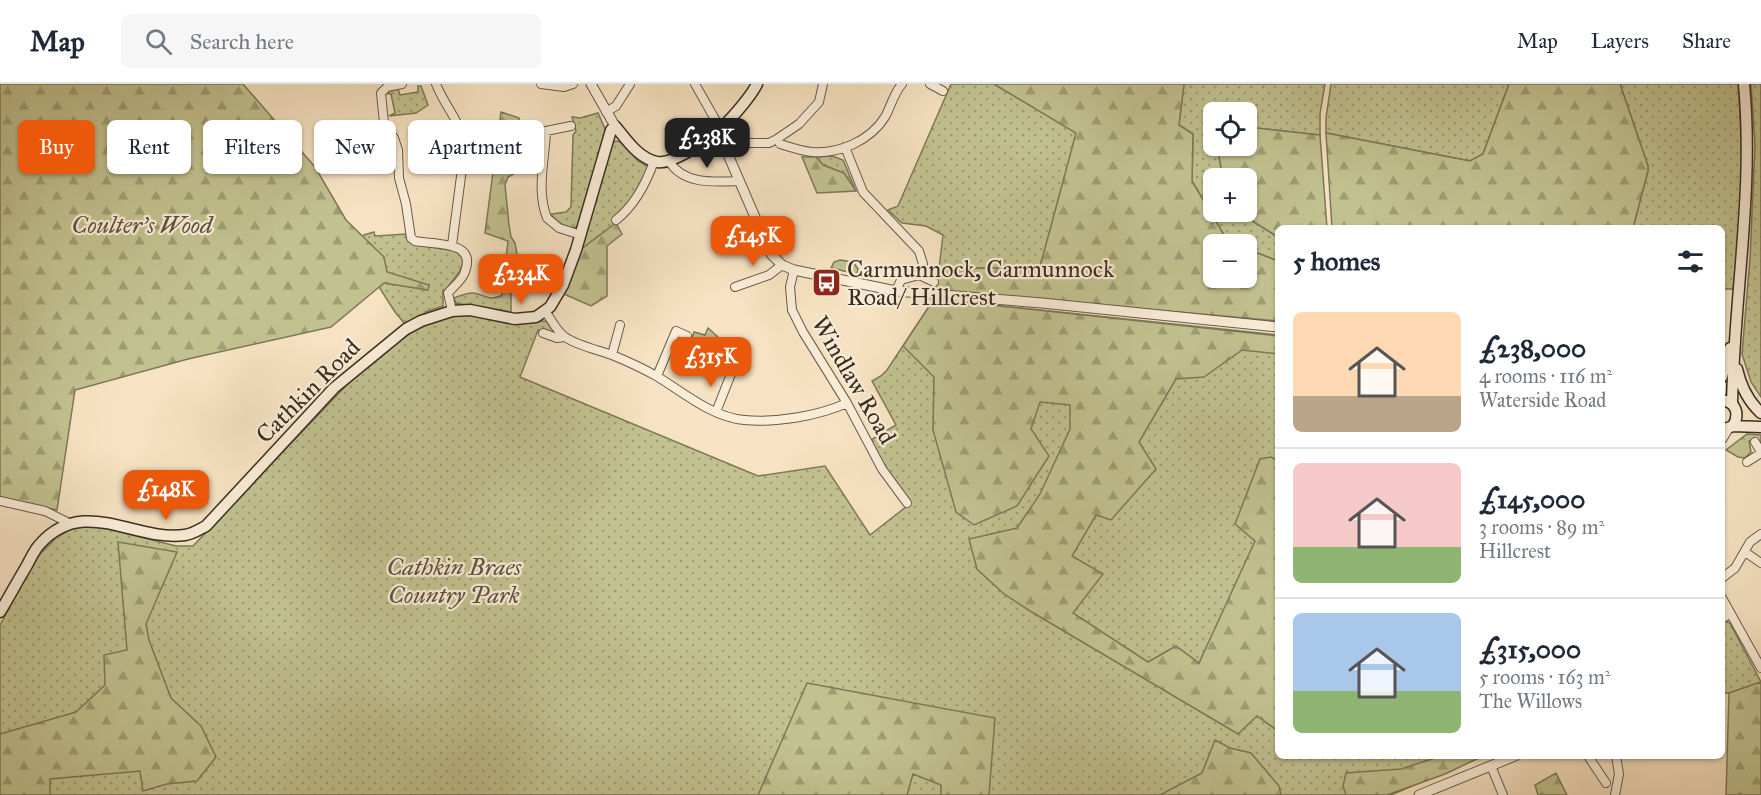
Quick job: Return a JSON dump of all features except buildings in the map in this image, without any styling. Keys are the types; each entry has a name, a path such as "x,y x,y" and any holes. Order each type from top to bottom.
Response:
{"main road":[{"path":"545,311 554,302 563,285 581,235 608,136 615,126 640,154 654,161 669,161 718,131 750,96 757,84"},
{"path":"1728,428 1737,417 1730,404 1745,195 1747,142 1744,84"},
{"name":"Cathkin Road","path":"0,612 39,545 55,530 69,524 89,520 167,536 188,535 197,531 219,513 334,388 406,329 452,310 470,310 515,319 536,317 545,311"},
{"path":"1725,365 1735,326"},
{"path":"1734,354 1742,388 1761,415"},
{"path":"1730,404 1761,415"},
{"path":"1728,428 1761,427"}],"street":[{"path":"402,84 387,87 381,93 384,123 394,138 398,150 399,178 411,238 415,241 452,245 463,250 466,266 464,274 448,293 452,310"},
{"path":"436,84 458,125 465,146 452,245"},
{"path":"541,84 564,87 573,84"},
{"path":"591,84 615,126"},
{"path":"606,111 616,106 630,84"},
{"path":"695,84 718,131 771,254 782,265 794,270 896,291 1275,327"},
{"path":"723,143 769,143 777,139 799,124 819,102 823,84"},
{"path":"780,144 819,152 845,147 877,128 891,106 897,89 902,84"},
{"path":"571,126 546,132 542,179 544,211 547,219 559,228 581,235"},
{"path":"845,147 863,192 912,243 923,258 919,275"},
{"path":"615,220 624,214 639,194 654,161"},
{"path":"669,161 680,174 694,179 705,182 739,181"},
{"path":"720,245 759,229"},
{"path":"735,287 769,274 782,265"},
{"name":"Windlaw Road","path":"794,270 790,287 792,309 803,332 848,403 882,469 907,503"},
{"path":"896,291 901,280 919,275 934,282"},
{"path":"545,311 564,337"},
{"path":"612,355 620,325"},
{"path":"657,376 676,331 687,336"},
{"path":"543,333 557,338 564,337 612,355 657,376 686,396 716,412 744,420 803,417 848,403"},
{"path":"716,412 730,374"},
{"path":"1747,462 1761,452 1755,442"},
{"path":"0,501 45,511 69,524"},
{"path":"1725,576 1735,568 1750,542 1761,534"},
{"path":"1745,552 1761,562"},
{"path":"1725,603 1761,668"},
{"path":"1725,617 1731,613"},
{"path":"1419,795 1508,759"},
{"path":"1590,759 1606,783"},
{"path":"1615,795 1619,774 1616,759"},
{"path":"1491,766 1503,795"}],"green space":[{"name":"Coulter's Wood","path":"0,84 243,84 274,120 203,120 203,174 302,174 302,152 314,166 314,174 319,174 346,220 384,257 387,272 429,285 428,290 384,283 331,327 188,359 75,390 57,510 0,498"},
{"path":"951,84 994,84 1077,133 1040,267 939,269 943,235 926,226 902,223 888,210 898,206"},
{"path":"994,84 1184,84 1179,125 1193,134 1192,181 1203,200 1203,222 1216,222 1223,234 1203,234 1203,288 1257,288 1257,253 1275,260 1275,321 936,290 939,269 1040,267 1076,133"},
{"path":"1184,84 1325,84 1320,114 1320,135 1257,128 1257,102 1203,102 1203,156 1219,156 1221,168 1203,168 1203,200 1192,181 1193,134 1179,125"},
{"path":"1331,84 1509,84 1483,154 1470,161 1326,133"},
{"path":"1509,84 1620,84 1648,166 1634,225 1332,225 1326,133 1470,161 1483,154"},
{"path":"1620,84 1738,84 1741,135 1740,213 1733,289 1725,289 1725,225 1634,225 1648,166"},
{"path":"1751,84 1761,84 1761,397 1751,382 1742,354 1750,259 1755,145"},
{"path":"418,86 421,86 428,105 416,113 389,116 395,113 391,94 384,93 398,89 400,95 418,92"},
{"path":"501,112 519,120 500,120"},
{"path":"598,113 606,131 580,225 573,228 568,227 551,214 566,212 571,207 573,135 576,131 572,117 580,118"},
{"path":"1257,128 1320,135 1327,225 1275,225 1275,235 1254,222 1257,222 1257,168 1221,168 1219,156 1257,156"},
{"path":"621,142 638,161 649,167 643,183 616,223 580,250 612,143"},
{"path":"832,156 843,160 856,191 844,173 823,165 816,157"},
{"path":"802,157 816,157 823,165 844,173 856,191 817,193"},
{"path":"493,174 513,174 508,177 505,185 511,237 517,254 508,274 511,290 503,283 508,241 485,233"},
{"path":"1216,222 1254,222 1275,235 1275,260 1257,253 1257,234 1223,234"},
{"path":"616,223 622,234 607,246 607,296 591,306 564,294 580,250"},
{"path":"374,232 375,236 407,234 408,241 414,244 460,252 463,263 446,290 443,290 443,306 425,312 425,315 405,324 379,287 384,283 428,290 387,272 371,245 363,237"},
{"path":"840,260 853,262 858,269 857,274 831,268 834,262"},
{"path":"503,283 511,290 511,315 456,303 454,298 471,293 491,298 498,297 502,295"},
{"name":"Cathkin Braes Country Park","path":"934,299 1275,335 1275,759 1476,759 1391,795 0,795 0,625 40,554 56,538 73,528 97,526 176,546 193,546 362,369 406,336 436,319 466,314 513,323 546,321 556,333 538,330 520,377 758,476 825,466 870,535 911,503 889,474 871,440 896,425 872,381 887,370"},
{"path":"934,299 1275,336 1275,354 1242,350 1204,377 1176,379 1139,442 1156,469 1111,520 1096,515 1072,556 1103,574 1073,613 1148,662 1176,646 1199,663 1255,541 1235,524 1260,459 1271,457 1275,459 1275,729 1257,716 1238,734 1030,611 1004,594 977,569 969,539 1017,528 1040,494 1070,429 1070,405 1040,402 1031,429 1049,456 1017,506 974,525 956,512 933,430 934,377 903,346"},
{"path":"708,328 719,338 714,347 692,338 694,332 705,335"},
{"path":"1747,434 1761,435 1761,442 1757,439 1749,441 1751,452 1745,458 1726,450"},
{"path":"118,542 177,552 146,624 149,640 171,698 201,726 216,757 197,781 167,784 143,791 140,771 50,779 50,795 0,795 0,734 76,712 105,685 104,655 127,650"},
{"path":"1725,621 1730,623 1761,682 1725,693"},
{"path":"1761,682 1761,795 1726,795 1729,693"},
{"path":"807,683 995,718 989,795 941,795 941,785 913,774 907,795 758,795"},
{"path":"1215,740 1230,748 1251,753 1279,786 1281,795 1160,795 1202,773"},
{"path":"1432,759 1477,759 1445,774 1387,795 1346,795 1343,786 1346,773 1401,769"},
{"path":"1556,773 1567,795 1538,795 1535,785"}],"place":[{"name":"Carmunnock, Carmunnock Road/ Hillcrest","path":"826,283"}]}
